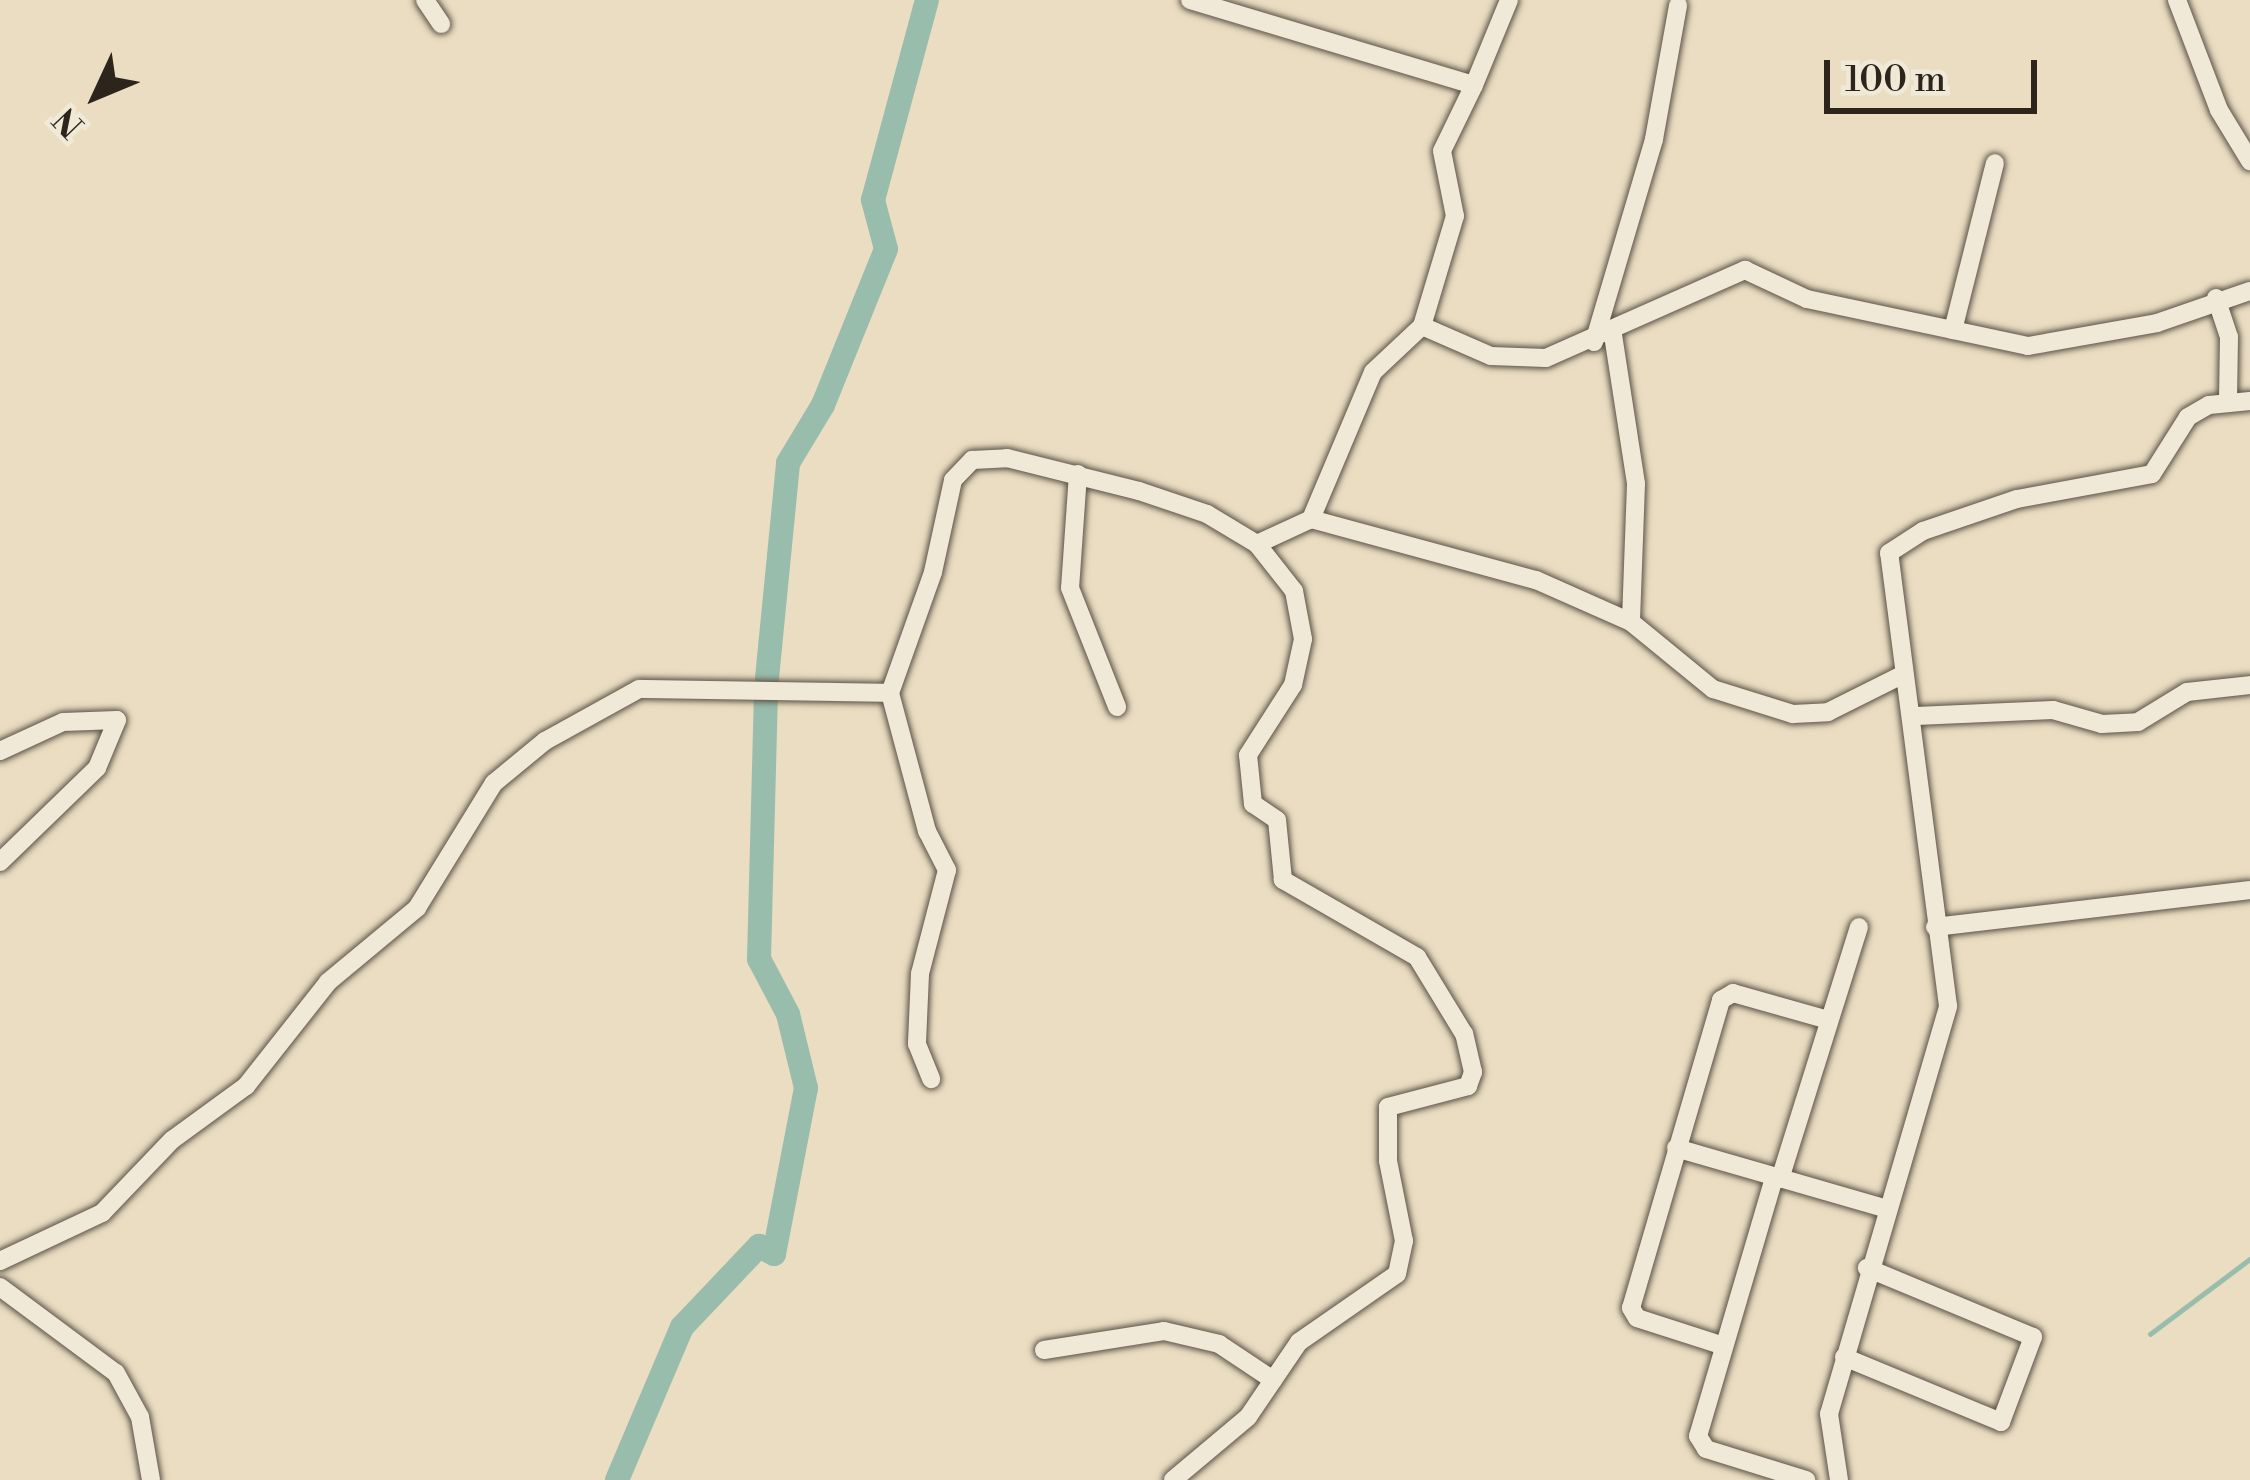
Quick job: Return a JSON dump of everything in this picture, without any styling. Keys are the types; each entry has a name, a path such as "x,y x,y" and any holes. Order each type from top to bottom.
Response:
{"street":[{"path":"424,0 441,24"},
{"path":"1190,0 1474,85"},
{"path":"1311,520 1373,372 1422,326 1456,215 1442,151 1447,129 1474,85 1509,0"},
{"path":"2177,0 2219,110 2250,160"},
{"path":"1631,622 1636,484 1604,338 1654,139 1678,5"},
{"path":"1953,330 1995,164"},
{"path":"1422,326 1523,362 1604,338 1745,270 1807,298 2028,346 2157,323 2216,298 2250,291"},
{"path":"2216,298 2229,338 2228,403"},
{"path":"1842,1479 1829,1414 1884,1208 1948,1006 1935,927 1916,716 1904,674 1889,553 1923,531 2017,499 2152,474 2188,417 2250,400"},
{"path":"931,1078 917,1044 920,974 947,870 927,831 890,693 934,572 953,480 972,460 1007,458 1078,474 1207,514 1257,544 1294,591 1303,639 1293,685 1248,755 1253,804 1277,820 1283,880 1417,957 1464,1034 1473,1072 1468,1086 1388,1107 1388,1161 1404,1241 1397,1274 1299,1342 1248,1417 1172,1480"},
{"path":"1078,474 1070,588 1117,707"},
{"path":"1257,544 1311,520 1536,580 1631,622 1713,689 1793,715 1828,712 1904,674"},
{"path":"1916,716 2054,710 2102,724 2138,722 2187,692 2250,685"},
{"path":"0,1261 102,1213 172,1140 246,1086 328,982 417,908 494,782 544,741 639,689 890,693"},
{"path":"0,751 63,722 117,720 98,768 0,862"},
{"path":"1935,927 2250,890"},
{"path":"1806,1480 1706,1449 1698,1436 1825,1019 1859,927"},
{"path":"1724,1346 1637,1318 1631,1308 1721,1000 1733,993 1825,1019"},
{"path":"1676,1148 1884,1208"},
{"path":"1844,1357 2001,1422 2033,1337 1867,1268"},
{"path":"0,1286 116,1372 140,1417 152,1480"},
{"path":"1044,1349 1163,1331 1219,1344 1273,1380"}],"waterway":[{"path":"767,678 788,463 823,405 886,249 873,200 927,0"},
{"path":"617,1480 682,1327 759,1246 774,1254 806,1088 788,1014 759,959 766,697"},
{"path":"2150,1334 2250,1259"}]}
